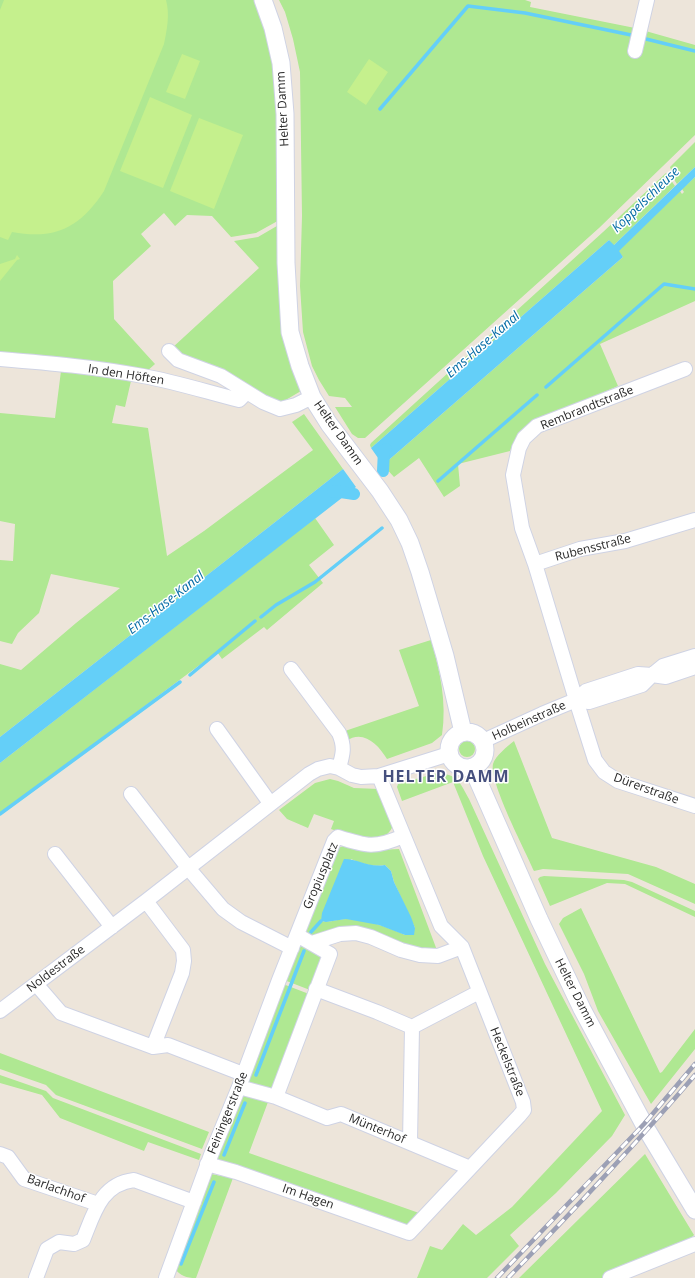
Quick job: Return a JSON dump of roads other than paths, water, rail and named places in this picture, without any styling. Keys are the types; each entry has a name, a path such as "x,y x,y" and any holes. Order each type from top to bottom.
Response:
{"street":[{"name":"Helter Damm","path":"264,0 273,28 281,63 285,107 286,263 290,332 300,366 312,397 329,424 380,491 399,520 410,543 442,649 463,732"},
{"path":"637,42 647,0"},
{"path":"169,351 178,360 221,376 263,402 280,409 296,405 312,397"},
{"name":"In den Höften","path":"0,358 142,376 239,400 248,392"},
{"name":"Rembrandtstraße","path":"535,564 522,528 513,475 519,448 524,438 537,426 685,369"},
{"name":"Rubensstraße","path":"535,564 580,549 625,541 695,520"},
{"path":"535,564 576,700"},
{"path":"652,675 663,666 695,656"},
{"name":"Holbeinstraße","path":"483,741 576,700 586,691 638,674 666,677 695,667"},
{"path":"291,669 339,733 344,751 339,768 352,775 361,777 379,776 449,754"},
{"name":"Dürerstraße","path":"576,700 595,760 604,772 618,781 695,806"},
{"path":"217,729 270,803"},
{"path":"463,732 477,734 483,741 485,748 484,756 480,762 472,767 466,768 458,766 452,761 449,754 449,746 452,739 458,734 463,732"},
{"name":"Noldestraße","path":"0,1011 146,901 270,803 318,769 330,766 339,768"},
{"name":"Helter Damm","path":"472,767 530,899 582,1009 647,1130 695,1210"},
{"path":"131,794 188,868 223,909 241,922 294,941 312,943 340,934 356,933 371,937 401,950 420,955 438,956 462,948 440,926 379,776"},
{"name":"Gropiusplatz","path":"294,941 334,840 338,837 356,843 376,846 403,836"},
{"path":"54,854 112,927"},
{"path":"36,984 61,1013 153,1047 182,973 184,962 183,950 146,901"},
{"name":"Feiningerstraße","path":"170,1277 207,1164 294,941"},
{"path":"276,1097 330,954 312,943"},
{"name":"Heckelstraße","path":"409,1233 524,1110 523,1102 462,948"},
{"path":"316,989 412,1027 479,992"},
{"name":"Münterhof","path":"410,1143 412,1027"},
{"name":"Münterhof","path":"153,1047 168,1045 276,1097 327,1118 341,1114 470,1168"},
{"name":"Barlachhof","path":"0,1154 8,1157 24,1179 98,1204"},
{"name":"Im Hagen","path":"207,1164 236,1172 409,1233"},
{"name":"Barlachhof","path":"36,1278 47,1249 59,1242 74,1244 83,1240 98,1204 109,1189 124,1181 134,1180 194,1202"},
{"path":"610,1278 695,1244"}],"water":[{"path":"695,167 695,177 619,251 623,257 383,465 371,448 609,240 614,245"},
{"path":"343,469 356,487 0,763 0,737"},
{"path":"344,859 379,866 385,865 391,871 394,882 415,928 414,935 405,935 379,925 346,919 326,922 321,921 322,913"}],"waterway":[{"path":"380,109 468,6 525,13 636,36"},
{"path":"642,38 695,51"},
{"path":"546,387 664,284 695,289"},
{"path":"438,481 537,395"},
{"name":"Ems-Hase-Kanal","path":"383,471 384,450 386,449"},
{"name":"Ems-Hase-Kanal","path":"333,492 354,494"},
{"path":"261,617 276,605 315,582 382,528"},
{"path":"190,675 255,621"},
{"path":"0,814 180,682"},
{"path":"311,932 321,921"},
{"path":"256,1075 304,951"},
{"path":"224,1155 245,1103"},
{"path":"181,1264 214,1182"}],"railway":[{"path":"497,1278 644,1124 695,1064"},
{"path":"508,1278 603,1178 695,1075"}],"district":[{"name":"HELTER DAMM","path":"446,777"}],"water label":[{"name":"Koppelschleuse","path":"646,200"}]}
